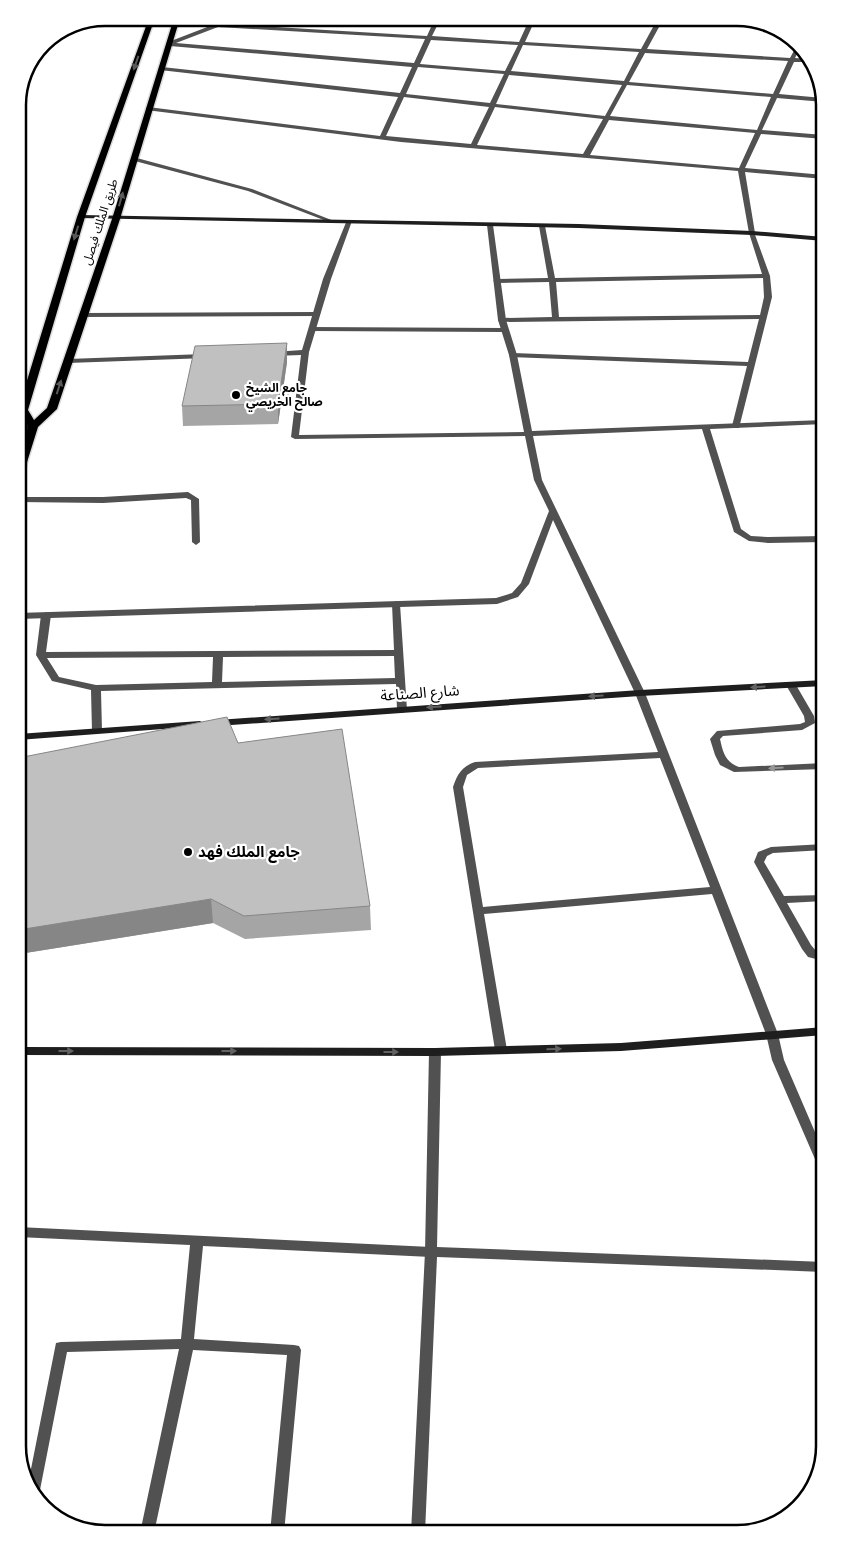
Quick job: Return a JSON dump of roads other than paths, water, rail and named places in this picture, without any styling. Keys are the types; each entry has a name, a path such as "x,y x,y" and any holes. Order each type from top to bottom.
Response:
{"main road":[{"name":"طريق الملك فيصل","path":"26,400 81,217 149,26"},
{"name":"طريق الملك فيصل","path":"26,415 33,426 52,409 116,219 175,26"},
{"path":"26,449 33,426"}],"street":[{"path":"170,44 215,26"},
{"path":"235,26 801,61"},
{"path":"382,138 434,26"},
{"path":"473,147 529,26"},
{"path":"585,157 656,26"},
{"path":"170,44 815,99"},
{"path":"736,426 768,297 766,276 752,233 741,170 795,52"},
{"path":"162,69 607,117 816,136"},
{"path":"148,109 382,138 816,176"},
{"path":"133,159 250,190 331,221"},
{"path":"81,217 542,226 752,233 816,238"},
{"path":"349,221 327,280 305,352 296,437 529,434 816,422"},
{"path":"490,225 502,320 513,355 538,480 640,693 772,1034 778,1060 816,1148"},
{"path":"542,226 552,280 556,320"},
{"path":"497,281 766,276"},
{"path":"83,315 317,314"},
{"path":"502,320 763,317"},
{"path":"312,329 505,330"},
{"path":"266,354 305,352"},
{"path":"513,355 751,364"},
{"path":"68,362 216,356"},
{"path":"26,426 33,426"},
{"path":"705,427 737,530 749,538 768,540 816,539"},
{"path":"26,500 103,500 188,495 195,499 196,542"},
{"path":"26,616 497,600 516,595 525,584 552,512"},
{"path":"396,604 402,710"},
{"path":"46,615 41,655 55,679 96,688 400,681"},
{"path":"41,655 399,654"},
{"path":"217,686 218,655"},
{"name":"شارع الصناعة","path":"26,736 640,693 816,684"},
{"path":"791,685 809,716 810,723 802,727 720,733 714,739 722,763 727,767 738,770 816,766"},
{"path":"96,688 97,731"},
{"path":"501,1050 458,787 462,774 475,765 664,755"},
{"path":"816,847 771,850 762,854 759,862 806,946 812,954 816,955"},
{"path":"478,910 717,890"},
{"path":"780,900 816,898"},
{"path":"26,1051 436,1052 621,1047 816,1031"},
{"path":"418,1525 432,1252 436,1052"},
{"path":"26,1232 432,1252 816,1267"},
{"path":"149,1525 186,1344 197,1240"},
{"path":"36,1482 61,1347 186,1344 294,1350 278,1525"}],"place":[{"name":"جامع الشيخ صالح الخريصي","path":"236,395"},
{"name":"جامع الملك فهد","path":"188,852"}]}
